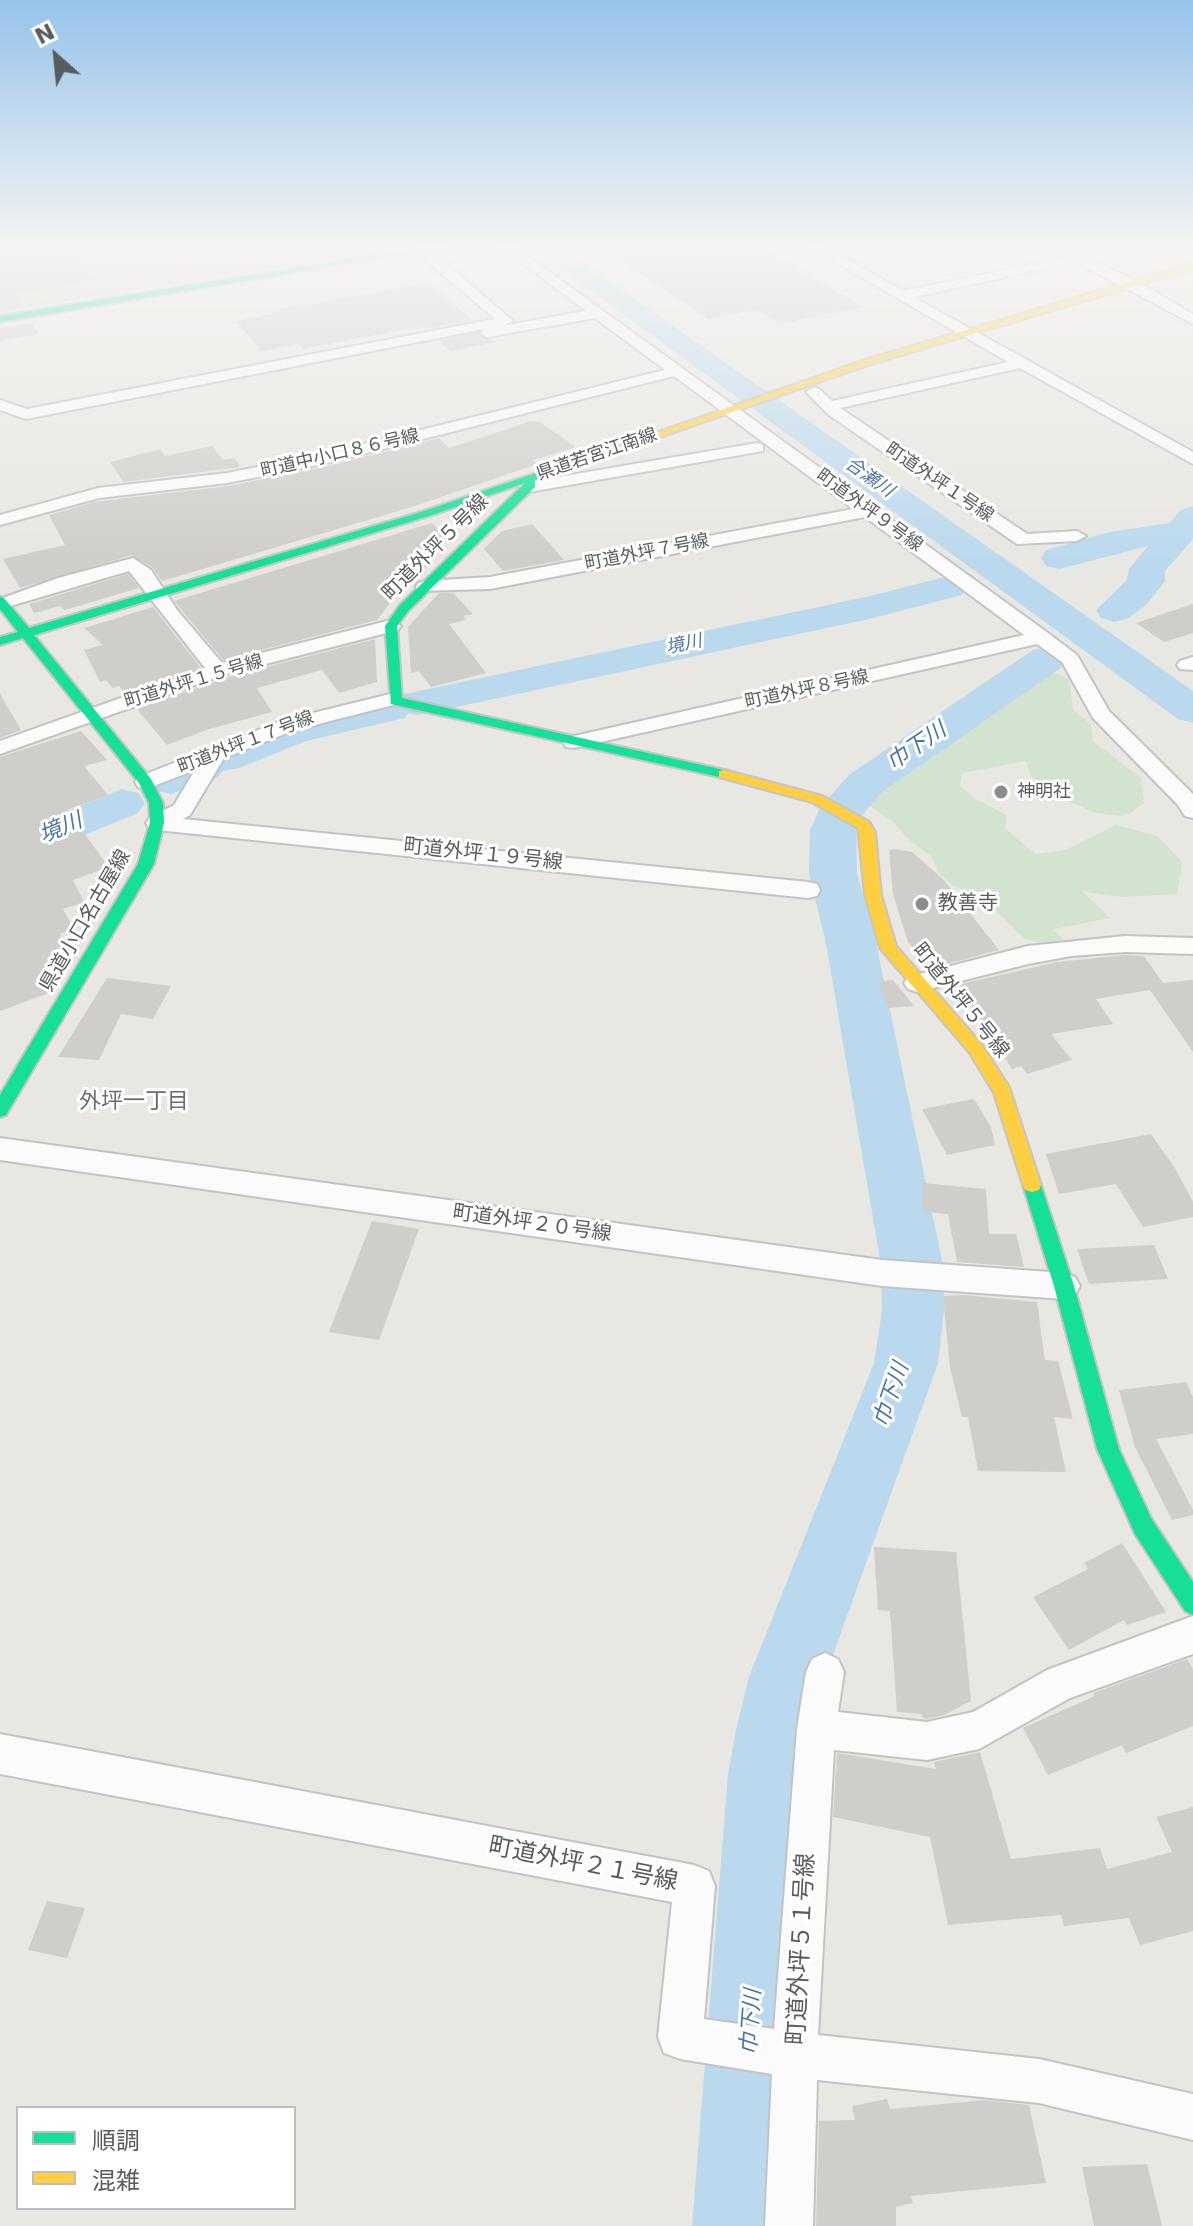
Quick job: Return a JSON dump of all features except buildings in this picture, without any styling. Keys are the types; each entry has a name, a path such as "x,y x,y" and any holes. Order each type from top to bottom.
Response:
{"main road":[{"name":"県道若宮江南線","path":"0,641 529,483 729,408 907,351"},
{"name":"町道外坪５号線","path":"529,483 404,608 391,626 402,703 755,781 826,803 858,819 868,832 878,922 888,948 976,1049 1003,1092 1064,1286 1108,1449 1143,1526 1193,1603"},
{"path":"1,603 149,787"},
{"name":"県道小口名古屋線","path":"0,1110 146,864 157,823 149,787"}],"street":[{"path":"0,405 26,414 348,351"},
{"path":"14,425 126,400 392,351"},
{"name":"町道外坪９号線","path":"650,351 1070,659 1100,714 1186,800 1193,811"},
{"path":"1000,351 1193,459"},
{"path":"830,406 1022,363"},
{"name":"町道中小口８６号線","path":"0,520 98,493 227,478 323,459 677,371"},
{"name":"町道外坪１号線","path":"814,392 1023,540 1077,536"},
{"path":"529,483 757,448"},
{"name":"町道外坪７号線","path":"425,587 490,583 868,511"},
{"path":"1,603 133,564 144,574 156,595 216,671"},
{"name":"町道外坪１５号線","path":"0,748 216,671 391,626"},
{"name":"町道外坪８号線","path":"574,742 1041,637"},
{"name":"町道外坪１７号線","path":"149,787 321,715 402,703"},
{"path":"157,823 182,810 213,760"},
{"name":"町道外坪１９号線","path":"157,823 808,890"},
{"path":"917,983 1028,955 1071,948 1125,944 1193,946"},
{"name":"町道外坪２０号線","path":"0,1149 882,1273 1064,1286"},
{"path":"816,1729 927,1741 979,1730 1060,1683 1193,1635"},
{"name":"町道外坪５１号線","path":"789,2226 791,2054 816,1729 825,1672"},
{"name":"町道外坪２１号線","path":"0,1754 694,1886 680,2037 791,2054 1039,2081 1193,2117"}],"green space":[{"path":"1017,667 1053,672 1069,680 1073,710 1091,724 1093,741 1141,778 1144,803 1131,813 1120,816 1096,813 1046,792 1031,776 1026,761 962,773 960,786 976,799 1006,815 1005,828 1035,854 1065,850 1116,825 1157,836 1182,862 1177,894 1122,897 1082,891 1110,918 1053,929 1067,944 1048,946 1024,938 984,899 952,885 939,873 931,856 911,842 894,823 851,792 864,773 925,725"}],"waterway":[{"name":"合瀬川","path":"690,351 1193,710"},
{"path":"0,408 16,416 30,417"},
{"name":"巾下川","path":"1115,610 1134,596 1146,581 1147,569 1193,517"},
{"name":"境川","path":"1059,558 1123,540 1159,533 1177,534"},
{"name":"境川","path":"419,703 869,608 949,587"},
{"name":"巾下川","path":"739,2226 768,1774 775,1730 787,1677 906,1363 913,1311 912,1265 850,938 833,874 833,830 837,816 866,783 1047,659"},
{"name":"境川","path":"224,759 293,731 390,709"},
{"name":"境川","path":"171,781 202,768"},
{"name":"境川","path":"0,855 122,803"}],"traffic: fast":[{"path":"0,641 425,514 592,457"},
{"path":"529,479 531,485 404,608 391,626 396,701 724,774"},
{"path":"0,601 146,782 156,803 157,823 146,864 0,1110"},
{"path":"1032,1185 1064,1286 1108,1449 1143,1526 1193,1603"}],"traffic: slow":[{"path":"592,457 906,351"},
{"path":"724,774 817,799 864,825 868,832 873,895 888,948 976,1049 1003,1092 1032,1185"}],"place":[{"name":"神明社","path":"1001,792"},
{"name":"教善寺","path":"922,904"}],"district":[{"name":"外坪一丁目","path":"134,1102"}]}
